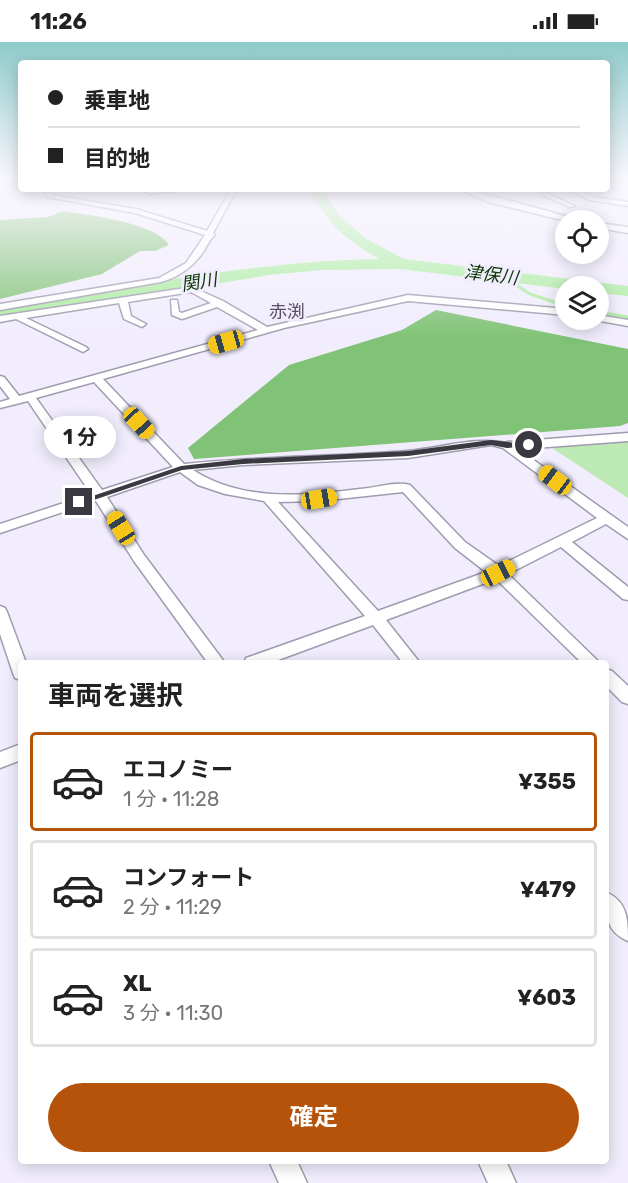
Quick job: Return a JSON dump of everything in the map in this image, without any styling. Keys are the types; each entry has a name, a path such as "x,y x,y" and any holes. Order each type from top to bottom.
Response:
{"street":[{"path":"0,307 161,280 176,275 188,266 211,235 202,232"},
{"path":"0,320 192,289 267,331"},
{"path":"0,405 327,315 408,298 555,311"},
{"path":"123,300 127,317 142,324"},
{"path":"174,302 175,313 183,316 220,303"},
{"path":"18,316 83,350"},
{"path":"609,320 628,323"},
{"path":"96,378 181,468 204,482 268,498 319,499 406,488 460,545 498,573 589,660"},
{"path":"0,379 23,400 99,495 139,558 215,660"},
{"path":"0,529 181,468 243,461 408,454 491,442 507,446 628,437"},
{"path":"507,446 628,534"},
{"path":"268,498 374,616 410,660"},
{"path":"260,660 374,616 498,573 606,519"},
{"path":"562,541 628,595"},
{"path":"0,612 18,664"},
{"path":"609,678 626,692"},
{"path":"0,760 18,753"},
{"path":"609,907 628,930"},
{"path":"284,1164 294,1183"},
{"path":"493,1164 504,1183"}],"green space":[{"path":"0,232 153,232 162,237 169,245 155,251 140,251 102,274 0,299"},
{"path":"436,310 628,349 628,423 620,426 194,459 188,448 289,365 402,330"},
{"path":"628,437 628,498 546,444"}],"waterway":[{"name":"津保川","path":"349,232 359,241 400,264"},
{"name":"関川","path":"0,314 269,270 322,265 400,264"},
{"name":"津保川","path":"400,264 555,282"},
{"path":"502,276 530,294 555,302"},
{"name":"津保川","path":"609,289 628,291"},
{"path":"609,314 628,317"}],"district":[{"name":"赤渕","path":"287,312"}],"route":[{"path":"79,502 181,468 243,461 408,454 491,442 507,446 529,445"}]}
